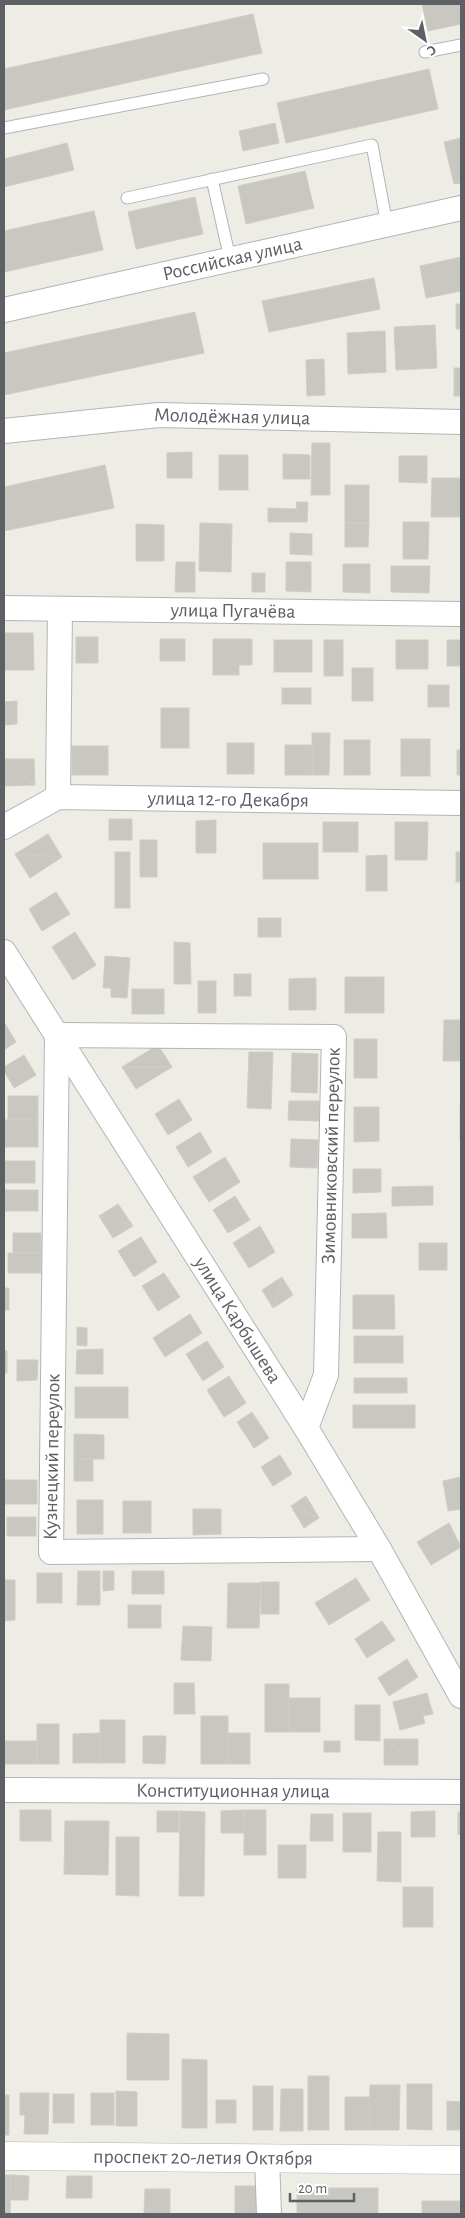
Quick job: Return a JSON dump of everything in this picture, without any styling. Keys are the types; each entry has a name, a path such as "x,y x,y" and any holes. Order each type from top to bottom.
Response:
{"street":[{"name":"Российская улица","path":"4,310 461,208"},
{"name":"Молодёжная улица","path":"4,431 159,415 461,422"},
{"name":"улица Пугачёва","path":"4,608 461,614"},
{"path":"58,797 60,609"},
{"name":"улица 12-го Декабря","path":"4,827 58,797 461,803"},
{"name":"улица Карбышева","path":"4,952 306,1428 379,1549 461,1696"},
{"name":"Зимовниковский переулок","path":"57,1035 334,1037 326,1376 306,1428"},
{"name":"Кузнецкий переулок","path":"57,1035 51,1552 379,1549"},
{"name":"Конституционная улица","path":"4,1790 461,1792"},
{"name":"проспект 20-летия Октября","path":"4,2156 461,2160"},
{"path":"268,2157 268,2214"}],"lane":[{"path":"425,52 461,45"},
{"path":"4,128 263,79"},
{"path":"126,198 372,145 387,225"},
{"path":"212,179 230,259"}],"building":[{"path":"422,4 461,4 461,24 428,31"},
{"path":"253,14 262,53 4,110 4,69"},
{"path":"429,69 438,109 286,143 277,103"},
{"path":"275,123 279,143 243,151 239,131"},
{"path":"461,138 461,183 454,184 444,142"},
{"path":"67,143 74,170 4,187 4,159"},
{"path":"305,171 314,208 246,224 238,186"},
{"path":"195,197 203,234 136,249 128,212"},
{"path":"94,211 103,250 4,272 4,231"},
{"path":"461,257 461,291 426,298 420,266"},
{"path":"374,278 380,309 269,332 262,301"},
{"path":"456,304 461,304 461,329 456,329"},
{"path":"195,312 204,353 4,395 4,353"},
{"path":"435,325 437,368 396,370 394,327"},
{"path":"385,331 386,372 348,374 347,333"},
{"path":"324,359 325,395 307,396 306,360"},
{"path":"454,368 461,368 461,396 454,396"},
{"path":"312,443 330,443 330,495 311,495"},
{"path":"192,452 192,478 167,478 167,453"},
{"path":"283,454 310,455 310,479 283,479"},
{"path":"219,455 248,455 248,490 219,490"},
{"path":"399,456 427,456 427,483 399,482"},
{"path":"105,465 114,508 4,531 4,487"},
{"path":"432,478 461,478 461,517 431,517"},
{"path":"345,485 369,485 369,523 345,523"},
{"path":"296,502 308,502 307,522 268,522 268,508 297,509"},
{"path":"403,522 429,522 428,559 403,559"},
{"path":"200,523 232,524 231,572 199,571"},
{"path":"345,523 369,523 368,547 345,547"},
{"path":"136,524 164,525 164,561 136,561"},
{"path":"290,533 312,534 312,555 290,554"},
{"path":"176,562 195,562 195,592 175,592"},
{"path":"286,562 311,562 311,592 286,591"},
{"path":"343,564 370,564 370,593 343,592"},
{"path":"391,566 430,566 429,593 391,592"},
{"path":"252,573 265,573 265,592 252,592"},
{"path":"4,633 33,633 34,670 4,670"},
{"path":"76,637 98,637 98,663"},
{"path":"76,637 98,663 76,663"},
{"path":"160,639 185,639 185,661 160,661"},
{"path":"213,639 252,639 252,665 239,665 239,675 213,675"},
{"path":"274,640 312,640 312,672 274,672"},
{"path":"324,640 343,640 343,676 324,676"},
{"path":"396,640 428,640 428,669 396,669"},
{"path":"447,640 461,640 461,666 447,666"},
{"path":"352,668 373,668 373,701 352,701"},
{"path":"428,685 449,685 449,707 428,707"},
{"path":"282,688 311,688 311,704 282,704"},
{"path":"17,701 17,724 4,725 4,702"},
{"path":"161,708 189,708 189,748 161,748"},
{"path":"312,733 330,733 329,775 312,775"},
{"path":"401,739 430,739 430,776 401,776"},
{"path":"344,740 370,740 370,775 344,775"},
{"path":"227,743 254,743 254,774 227,774"},
{"path":"285,745 312,745 312,775 285,775"},
{"path":"72,746 108,746 72,775"},
{"path":"108,746 108,775 72,775"},
{"path":"457,750 461,750 461,775 457,775"},
{"path":"4,759 34,759 35,785 4,761"},
{"path":"4,761 35,785 4,786"},
{"path":"109,819 132,819 132,840 109,840"},
{"path":"216,820 216,853 196,853 196,821"},
{"path":"323,822 358,822 358,852 323,852"},
{"path":"395,822 428,822 427,860 395,860"},
{"path":"48,834 62,857 15,854"},
{"path":"140,840 157,840 157,877 140,877"},
{"path":"263,843 318,843 318,879 263,879"},
{"path":"115,852 130,852 130,908 115,908"},
{"path":"456,852 461,852 461,882 456,882"},
{"path":"15,854 62,857 30,878"},
{"path":"387,855 387,891 366,891 366,856"},
{"path":"56,892 70,914 42,931 29,909"},
{"path":"258,918 281,918 281,937 258,937"},
{"path":"75,932 96,965 73,980 52,947"},
{"path":"174,942 190,943 191,984 174,984"},
{"path":"105,956 130,958 127,998 111,997 111,988 103,988"},
{"path":"234,974 251,974 251,996 234,996"},
{"path":"345,977 384,977 384,1013 345,1013"},
{"path":"316,978 316,1010 289,1010 289,979"},
{"path":"198,981 216,981 216,1013 198,1013"},
{"path":"132,989 164,989 164,1014 132,1014"},
{"path":"444,1020 461,1020 461,1061 443,1061"},
{"path":"4,1022 16,1042 4,1050"},
{"path":"354,1039 377,1039 377,1078 354,1078"},
{"path":"158,1045 172,1067 122,1067"},
{"path":"249,1052 273,1052 271,1109 247,1108"},
{"path":"292,1053 318,1054 317,1093 291,1092"},
{"path":"24,1055 36,1075 14,1088 4,1071 4,1067"},
{"path":"122,1067 172,1067 136,1089"},
{"path":"8,1096 38,1096 38,1120 8,1120"},
{"path":"179,1099 192,1120 168,1135 155,1114"},
{"path":"289,1101 319,1101 319,1121 288,1120"},
{"path":"461,1106 461,1139 460,1139"},
{"path":"354,1107 379,1107 379,1141 354,1142"},
{"path":"4,1120 38,1120 38,1147 4,1147"},
{"path":"200,1132 212,1152 188,1167 176,1147"},
{"path":"291,1139 318,1140 317,1168 290,1167"},
{"path":"225,1157 240,1182 209,1202 193,1177"},
{"path":"4,1161 35,1161 35,1183 4,1183"},
{"path":"353,1169 381,1169 381,1192 353,1193"},
{"path":"433,1186 433,1205 392,1206 392,1187"},
{"path":"4,1190 38,1190 38,1211 4,1211"},
{"path":"235,1196 250,1220 228,1233 213,1210"},
{"path":"118,1204 133,1226 99,1216"},
{"path":"386,1213 387,1238 352,1238 352,1214"},
{"path":"99,1216 133,1226 113,1238"},
{"path":"260,1226 275,1252 249,1268 233,1243"},
{"path":"13,1233 41,1233 41,1253 13,1253"},
{"path":"141,1237 157,1262 134,1277 118,1251"},
{"path":"419,1243 447,1243 447,1270 419,1270"},
{"path":"8,1253 41,1253 41,1273 8,1273"},
{"path":"164,1273 180,1297 158,1311 142,1286"},
{"path":"282,1277 293,1295 273,1308"},
{"path":"282,1277 273,1308 262,1290"},
{"path":"4,1288 9,1288 9,1310 4,1310"},
{"path":"353,1295 394,1295 395,1329 353,1329"},
{"path":"190,1314 202,1333 165,1357 153,1338"},
{"path":"77,1327 87,1328 87,1346 77,1345"},
{"path":"354,1336 403,1336 403,1363 354,1363"},
{"path":"207,1341 224,1367 203,1381 186,1354"},
{"path":"103,1349 103,1374 76,1374 77,1350"},
{"path":"4,1351 7,1351 7,1373 4,1373"},
{"path":"17,1360 38,1360 37,1380 17,1381"},
{"path":"229,1376 246,1403 224,1417 207,1390"},
{"path":"354,1378 407,1378 407,1393 354,1393"},
{"path":"75,1387 128,1387 128,1418 75,1418"},
{"path":"353,1405 415,1405 415,1428 353,1428"},
{"path":"252,1412 269,1438 254,1448 237,1422"},
{"path":"74,1434 104,1435 104,1459 74,1459"},
{"path":"280,1455 292,1474 273,1486 261,1467"},
{"path":"74,1459 93,1459 93,1481 74,1481"},
{"path":"461,1477 461,1509 448,1511 443,1481"},
{"path":"4,1480 37,1480 37,1504 4,1504"},
{"path":"306,1496 319,1518 291,1506"},
{"path":"77,1500 103,1500 103,1534 77,1534"},
{"path":"123,1501 151,1501 151,1533 123,1533"},
{"path":"291,1506 319,1518 304,1528"},
{"path":"193,1509 221,1509 221,1534 193,1535"},
{"path":"7,1517 36,1517 36,1536 7,1536"},
{"path":"449,1523 461,1547 431,1565 417,1542"},
{"path":"78,1571 100,1571 100,1605 77,1605"},
{"path":"103,1571 114,1571 114,1590 103,1591"},
{"path":"132,1571 164,1571 164,1594 132,1594"},
{"path":"37,1573 62,1573 62,1603 37,1603"},
{"path":"356,1578 329,1625 315,1603"},
{"path":"356,1578 370,1600 329,1625"},
{"path":"4,1580 15,1580 15,1620 4,1621"},
{"path":"261,1582 279,1582 279,1614 261,1614"},
{"path":"228,1583 261,1583 259,1628 227,1628"},
{"path":"128,1605 161,1605 161,1628 128,1628"},
{"path":"382,1621 395,1640 367,1658 355,1639"},
{"path":"183,1626 212,1627 211,1661 181,1660"},
{"path":"407,1659 418,1677 389,1696 378,1678"},
{"path":"174,1683 194,1683 195,1714 174,1714"},
{"path":"265,1684 289,1684 289,1732 265,1732"},
{"path":"427,1693 433,1714 423,1716 425,1723 400,1730 393,1702"},
{"path":"289,1698 320,1698 320,1732 289,1732"},
{"path":"355,1705 380,1705 380,1741 355,1740"},
{"path":"201,1716 228,1716 228,1764 201,1764"},
{"path":"100,1720 125,1720 125,1763 100,1763"},
{"path":"37,1724 59,1724 59,1764 37,1764"},
{"path":"100,1733 100,1763 73,1763 73,1734"},
{"path":"228,1733 250,1733 250,1764 228,1764"},
{"path":"143,1736 166,1736 165,1764 143,1763"},
{"path":"384,1739 418,1739 418,1765"},
{"path":"384,1739 418,1765 384,1765"},
{"path":"4,1741 37,1741 37,1764 4,1764"},
{"path":"324,1741 340,1741 340,1752 324,1752"},
{"path":"20,1810 51,1810 51,1841 20,1841"},
{"path":"244,1810 266,1810 266,1855 244,1855"},
{"path":"244,1810 244,1833 221,1833 221,1811"},
{"path":"157,1811 179,1811 179,1832 157,1832"},
{"path":"180,1811 205,1812 204,1896 179,1896"},
{"path":"435,1811 435,1837 411,1837 411,1812"},
{"path":"458,1812 461,1812 461,1834 458,1835"},
{"path":"343,1813 371,1813 371,1852 343,1852"},
{"path":"311,1814 333,1814 333,1841 310,1841"},
{"path":"65,1821 109,1821 108,1875 64,1874"},
{"path":"378,1832 401,1832 401,1882 377,1881"},
{"path":"116,1837 139,1837 139,1896 116,1895"},
{"path":"278,1845 306,1845 306,1878 278,1878"},
{"path":"403,1887 433,1887 433,1927 403,1927"},
{"path":"127,2033 169,2034 169,2080 127,2080"},
{"path":"182,2059 207,2060 207,2128 182,2128"},
{"path":"308,2076 329,2076 329,2130 308,2130"},
{"path":"407,2084 432,2084 432,2130 407,2129"},
{"path":"370,2085 400,2085 399,2130 369,2130"},
{"path":"253,2086 273,2086 273,2130 253,2130"},
{"path":"281,2089 303,2089 303,2131 280,2131"},
{"path":"116,2091 137,2092 137,2126 116,2126"},
{"path":"20,2093 49,2093 48,2134 24,2134 25,2115 20,2115"},
{"path":"91,2093 114,2093 114,2125 91,2125"},
{"path":"53,2094 74,2094 74,2123 53,2123"},
{"path":"4,2095 9,2095 9,2135 4,2135"},
{"path":"345,2097 370,2097 369,2130 345,2130"},
{"path":"216,2100 236,2100 236,2123 216,2123"},
{"path":"447,2101 461,2102 461,2130 447,2130"},
{"path":"4,2175 11,2175 10,2214 4,2214"},
{"path":"11,2175 29,2176 28,2200 10,2200"},
{"path":"67,2176 92,2176 92,2198 66,2198"},
{"path":"235,2186 259,2186 259,2214 235,2214"},
{"path":"297,2188 378,2188 378,2214 297,2214"},
{"path":"145,2189 170,2189 170,2214 144,2214"},
{"path":"422,2201 461,2201 461,2214 422,2214"}]}
